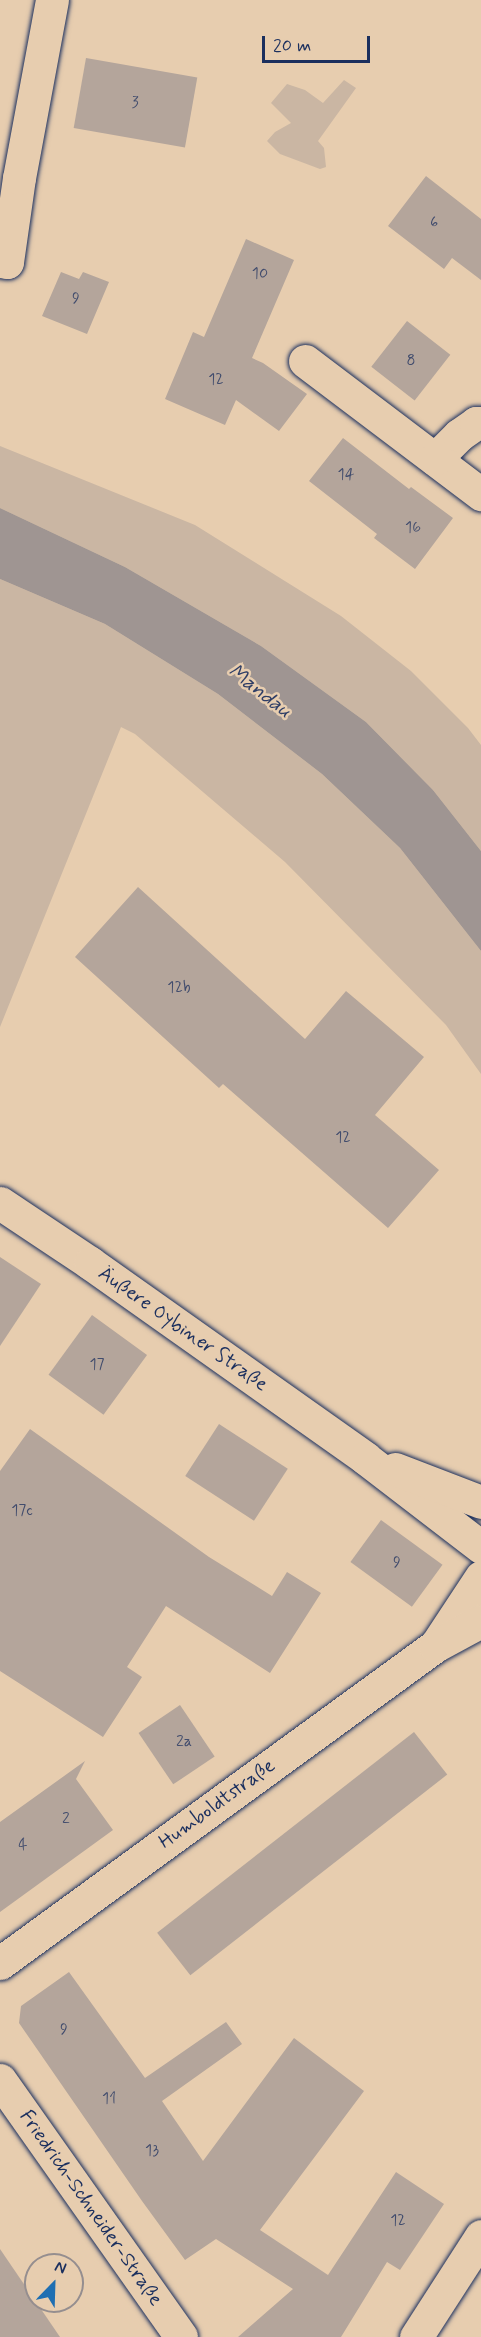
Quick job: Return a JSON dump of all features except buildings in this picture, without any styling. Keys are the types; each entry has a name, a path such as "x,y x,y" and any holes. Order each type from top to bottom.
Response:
{"street":[{"path":"0,261 7,262 10,179 52,0"},
{"path":"305,361 481,494"},
{"path":"435,459 459,435 476,423 481,423"},
{"name":"Äußere Oybiner Straße","path":"0,1203 365,1458 481,1547"},
{"name":"Äußere Oybiner Straße","path":"365,1458 481,1502"},
{"name":"Humboldtstraße","path":"435,1646 481,1577"},
{"name":"Humboldtstraße","path":"0,1963 435,1646 481,1621"},
{"name":"Friedrich-Schneider-Straße","path":"0,2080 181,2337"},
{"path":"416,2337 481,2236"}],"shaded area":[{"path":"344,80 356,88 318,141 324,148 326,167 320,169 280,154 267,141 275,132 291,123 271,103 287,84 305,90 323,103"},
{"path":"0,446 195,525 341,616 411,671 468,728 481,745 481,851 433,790 366,722 261,646 125,567 0,508"},
{"path":"0,579 105,624 218,694 322,774 400,848 481,951 481,1074 446,1025 285,862 135,734 121,727 0,1027"}],"water":[{"name":"Mandau","path":"0,508 125,567 261,646 366,722 433,790 481,851 481,951 400,848 322,774 218,694 105,624 0,579"}]}
